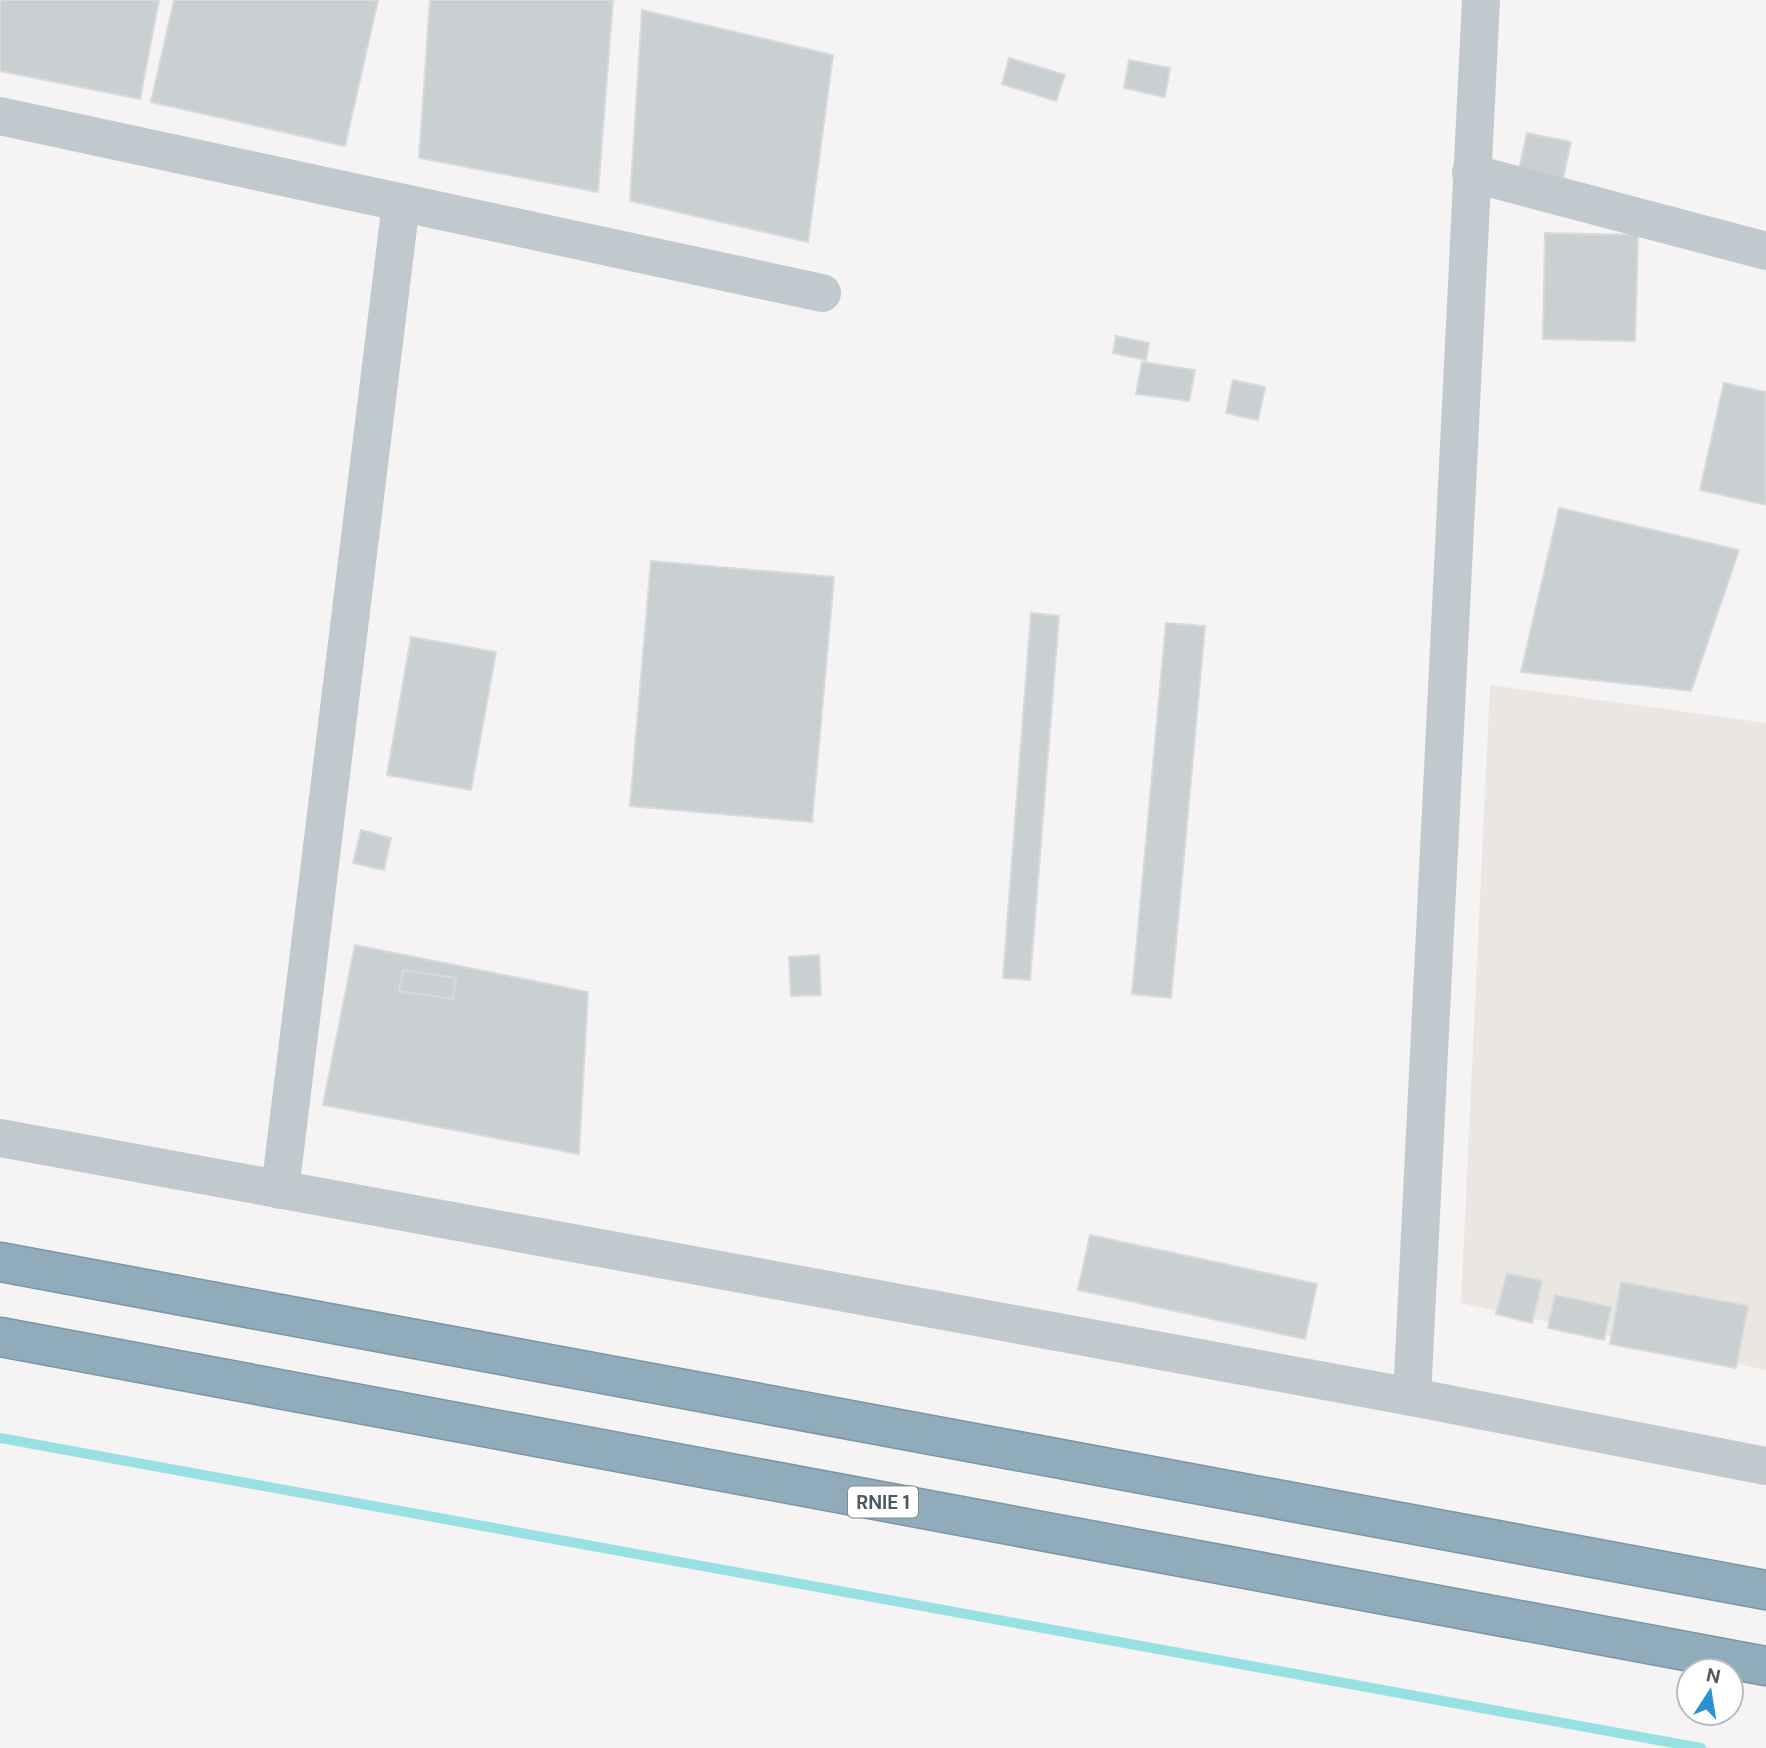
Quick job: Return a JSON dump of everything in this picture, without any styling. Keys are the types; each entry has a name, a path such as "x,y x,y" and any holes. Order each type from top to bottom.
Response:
{"highway":[{"path":"0,1262 1766,1590"},
{"name":"RNIE 1","path":"0,1337 1766,1666"}],"street":[{"path":"1412,1396 1481,0"},
{"path":"0,117 822,293"},
{"path":"1472,173 1766,251"},
{"path":"280,1190 401,203"},
{"path":"0,1138 1412,1396 1766,1466"}],"shaded area":[{"path":"1490,685 1766,723 1766,1370 1461,1303"}],"building":[{"path":"0,0 159,0 140,99 0,71"},
{"path":"174,0 378,0 345,146 151,102"},
{"path":"430,0 613,0 598,192 419,158"},
{"path":"642,10 833,55 808,242 630,201"},
{"path":"1009,58 1065,75 1056,101 1002,84"},
{"path":"1129,60 1170,68 1165,97 1124,88"},
{"path":"1527,133 1571,142 1560,193 1516,183"},
{"path":"1545,233 1638,235 1635,341 1543,339"},
{"path":"1116,336 1149,343 1146,360 1113,353"},
{"path":"1142,362 1195,370 1189,401 1136,394"},
{"path":"1233,380 1265,387 1258,420 1226,413"},
{"path":"1724,383 1766,392 1766,505 1700,490"},
{"path":"1559,508 1739,550 1691,691 1521,672"},
{"path":"651,561 834,577 812,822 630,806"},
{"path":"1031,613 1059,616 1030,980 1003,978"},
{"path":"1166,623 1205,626 1171,998 1132,994"},
{"path":"411,637 496,652 471,790 387,775"},
{"path":"361,830 391,838 384,870 353,863"},
{"path":"355,945 588,992 579,1154 323,1105"},
{"path":"819,955 821,995 791,996 789,957"},
{"path":"403,970 456,978 453,999 399,991"},
{"path":"1090,1235 1317,1284 1305,1339 1078,1290"},
{"path":"1507,1273 1542,1281 1532,1323 1496,1314"},
{"path":"1621,1282 1748,1306 1736,1368 1610,1344"},
{"path":"1555,1295 1611,1307 1604,1340 1548,1328"}],"waterway":[{"path":"0,1438 1701,1748"}]}
